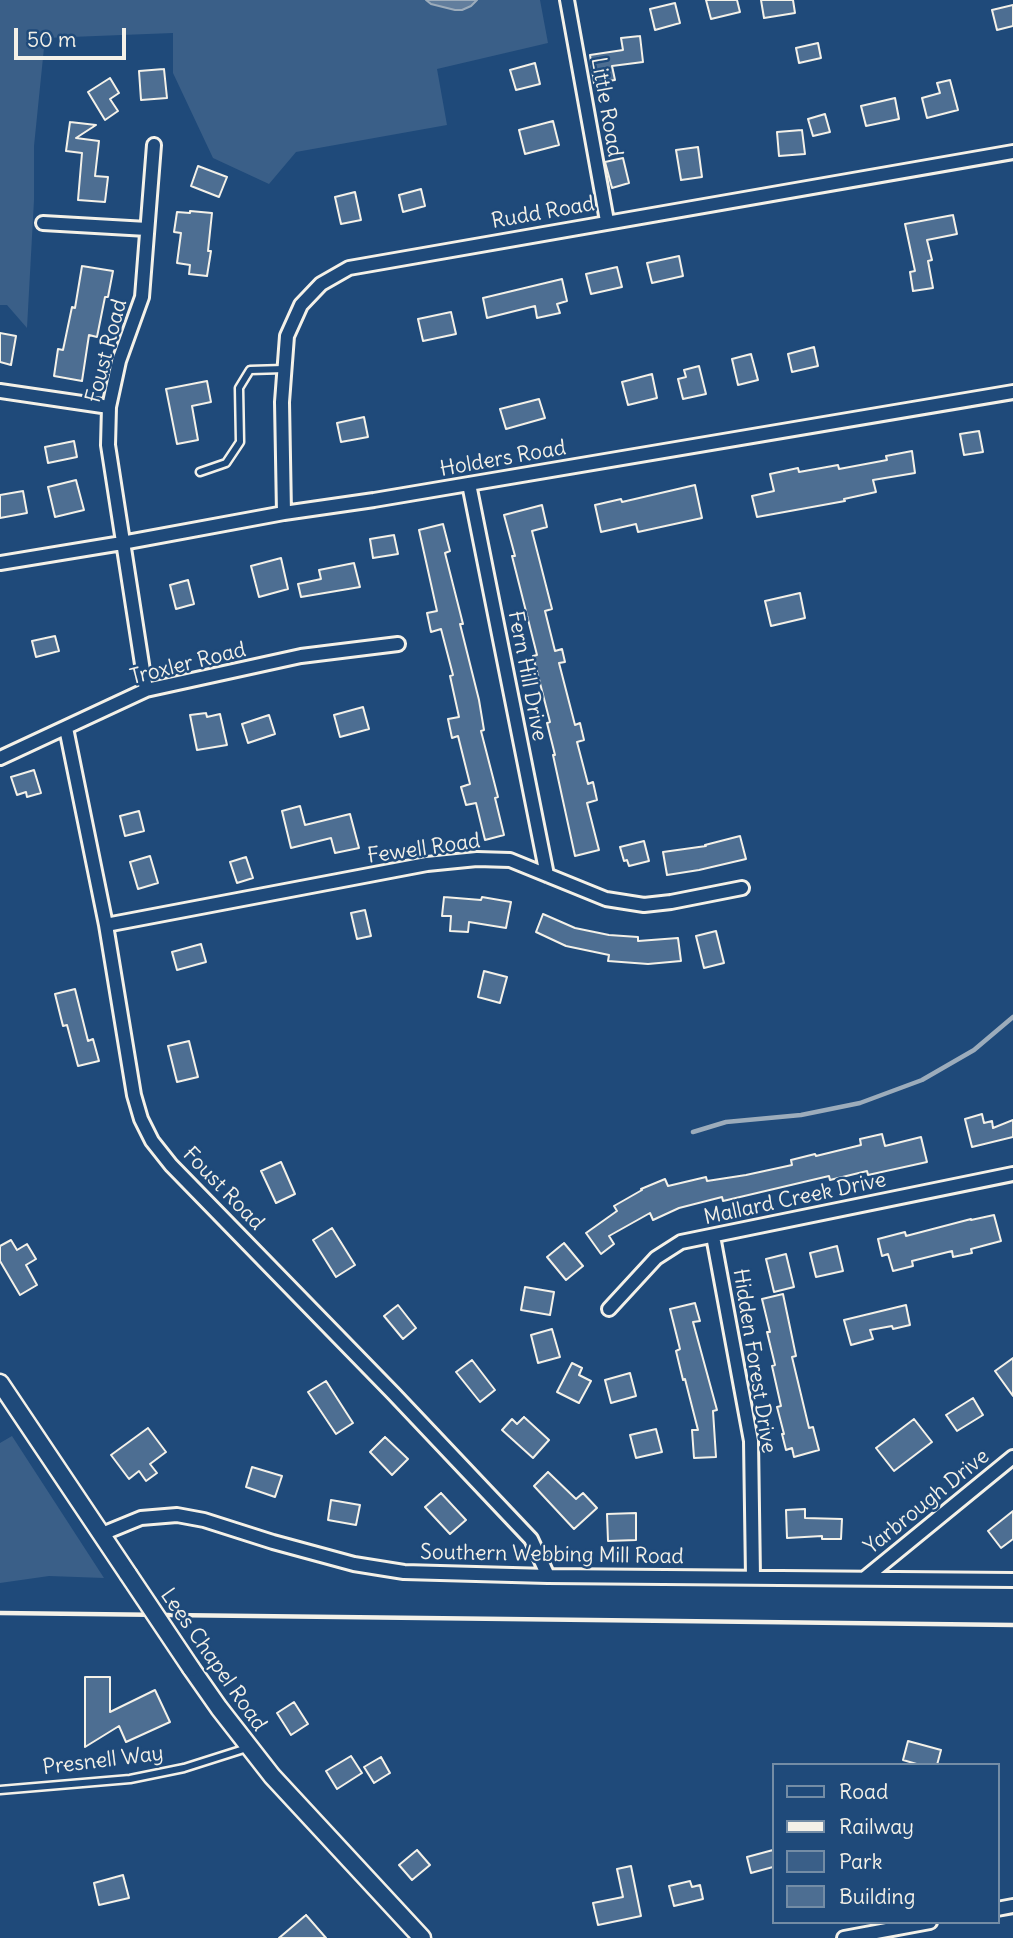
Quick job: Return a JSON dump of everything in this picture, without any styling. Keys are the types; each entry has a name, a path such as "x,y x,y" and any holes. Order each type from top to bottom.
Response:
{"main road":[{"name":"Lees Chapel Road","path":"0,1383 191,1668 248,1748 422,1938"}],"street":[{"name":"Little Road","path":"568,0 607,221"},
{"name":"Foust Road","path":"146,690 108,445 109,407 120,361 142,297 154,145"},
{"name":"Rudd Road","path":"284,513 282,402 286,335 301,305 321,284 349,268 1013,152"},
{"path":"43,223 147,229"},
{"path":"0,391 109,407"},
{"name":"Holders Road","path":"0,563 1013,392"},
{"name":"Fern Hill Drive","path":"469,484 547,875"},
{"name":"Troxler Road","path":"0,758 146,690 301,656 398,644"},
{"name":"Foust Road","path":"66,728 106,925 134,1095 141,1119 152,1141 171,1165 531,1539 548,1576"},
{"name":"Fewell Road","path":"106,925 427,864 477,859 510,860 606,899 644,905 742,888"},
{"name":"Mallard Creek Drive","path":"609,1309 656,1258 681,1242 1013,1174"},
{"name":"Hidden Forest Drive","path":"713,1236 751,1441 752,1577"},
{"name":"Yarbrough Drive","path":"865,1578 1013,1457"},
{"name":"Southern Webbing Mill Road","path":"102,1534 141,1518 177,1515 204,1520 354,1564 404,1572 548,1576 1013,1580"},
{"path":"844,1938 919,1924"}],"lane":[{"path":"200,472 226,463 240,442 239,387 250,370 284,369"},
{"name":"Presnell Way","path":"0,1790 130,1779 184,1768 248,1748"}],"green space":[{"path":"0,0 425,0 431,4 462,10 477,0 540,0 548,43 437,69 447,125 296,152 269,184 213,158 173,73 173,33 45,38 34,146 27,328 7,305 0,305"},
{"path":"12,1436 104,1578 49,1576 0,1583 0,1443"}],"shaded area":[{"path":"426,0 477,0 471,6 455,10 431,4"}],"building":[{"path":"706,0 737,0 740,12 711,19"},
{"path":"761,0 793,0 795,13 764,18"},
{"path":"675,3 680,23 655,30 650,9"},
{"path":"1013,5 1013,26 997,30 992,10"},
{"path":"640,36 643,62 612,66 615,80 594,83 590,55 623,50 621,38"},
{"path":"818,43 821,58 799,63 796,48"},
{"path":"535,63 540,84 516,90 510,70"},
{"path":"164,69 167,98 141,100 139,71"},
{"path":"110,78 119,93 110,99 118,111 105,120 88,92"},
{"path":"950,80 958,110 927,118 922,98 940,93 937,83"},
{"path":"895,98 899,119 866,126 861,106"},
{"path":"825,114 830,132 813,136 808,119"},
{"path":"553,121 559,145 525,154 519,130"},
{"path":"70,122 96,125 76,138 99,141 95,176 108,177 105,202 78,200 82,153 66,151"},
{"path":"802,130 805,154 779,156 777,132"},
{"path":"698,147 702,177 681,180 676,150"},
{"path":"623,158 629,183 612,188 605,162"},
{"path":"198,166 227,177 219,197 191,186"},
{"path":"421,189 425,206 403,212 399,195"},
{"path":"355,192 361,220 341,224 335,197"},
{"path":"177,212 212,213 207,276 189,274 190,265 177,263 181,233 174,232"},
{"path":"953,215 957,234 927,240 932,260 928,261 933,288 913,291 910,272 915,271 905,224"},
{"path":"679,256 683,276 652,283 647,263"},
{"path":"82,266 113,271 97,337 89,335 82,381 54,376 58,349 63,350 72,307 75,308"},
{"path":"617,267 622,287 591,294 586,274"},
{"path":"562,279 567,301 557,304 560,313 537,318 535,306 487,318 483,298"},
{"path":"451,312 456,334 423,341 418,319"},
{"path":"0,333 16,336 11,365 0,362"},
{"path":"814,347 818,366 792,372 788,354"},
{"path":"751,354 758,380 738,385 732,359"},
{"path":"699,366 706,394 683,399 678,379 686,377 684,370"},
{"path":"652,374 657,398 628,405 622,382"},
{"path":"207,381 211,402 192,406 198,440 177,444 166,389"},
{"path":"539,399 545,418 506,429 500,409"},
{"path":"364,417 368,437 341,442 337,423"},
{"path":"979,431 983,452 964,455 960,434"},
{"path":"74,441 77,457 48,463 45,447"},
{"path":"912,451 915,473 873,480 876,492 844,499 845,501 757,517 752,496 774,491 770,474 798,468 799,472 838,465 839,469 887,460 886,456"},
{"path":"76,480 84,510 55,517 48,487"},
{"path":"695,485 702,518 638,532 636,524 601,532 595,505 621,499 622,502"},
{"path":"23,491 27,513 0,518 0,495"},
{"path":"542,505 547,527 532,531 552,609 545,611 555,651 562,649 565,662 559,663 575,725 580,723 584,740 577,742 588,784 593,782 597,800 587,803 599,850 575,856 547,723 550,722 533,656 537,655 504,515"},
{"path":"443,524 450,551 445,553 479,700 484,730 481,731 498,797 495,798 504,835 485,840 476,803 466,805 461,787 470,784 458,736 452,738 448,719 459,717 450,676 453,675 441,629 431,632 427,613 437,611 419,530"},
{"path":"394,535 398,554 373,558 370,539"},
{"path":"281,558 288,589 259,597 251,566"},
{"path":"354,563 360,587 301,597 298,584 321,579 319,570"},
{"path":"188,580 194,604 176,609 170,585"},
{"path":"800,593 805,618 771,626 765,601"},
{"path":"55,636 59,651 36,657 32,641"},
{"path":"363,707 369,729 340,737 334,715"},
{"path":"206,713 207,717 220,714 227,745 197,750 190,715"},
{"path":"269,715 275,734 248,743 242,724"},
{"path":"34,770 41,793 27,797 26,792 17,795 11,777"},
{"path":"300,806 305,825 350,814 359,848 335,853 331,838 291,848 282,811"},
{"path":"139,811 144,831 125,836 120,816"},
{"path":"740,836 746,859 667,875 663,852 706,846"},
{"path":"644,841 649,861 629,866 627,860 624,861 620,847"},
{"path":"150,856 158,883 138,889 130,862"},
{"path":"246,857 253,878 237,883 230,862"},
{"path":"444,897 481,900 482,897 511,902 506,928 469,922 468,932 450,931 451,916 442,916"},
{"path":"365,910 371,936 357,939 351,913"},
{"path":"543,914 575,928 609,935 638,937 638,941 678,938 681,961 648,964 608,961 609,955 566,946 536,932"},
{"path":"716,931 724,963 704,968 696,936"},
{"path":"201,944 206,962 177,970 172,952"},
{"path":"484,971 507,977 500,1003 478,997"},
{"path":"75,989 88,1041 93,1039 99,1061 78,1066 67,1025 63,1026 55,994"},
{"path":"189,1041 198,1077 177,1082 168,1046"},
{"path":"982,1114 984,1123 992,1121 993,1128 1013,1120 1013,1137 972,1147 965,1119"},
{"path":"882,1134 885,1146 921,1137 927,1162 868,1175 867,1171 830,1180 829,1176 723,1201 722,1197 679,1208 653,1220 650,1213 609,1236 614,1244 601,1254 586,1233 617,1211 614,1206 641,1189 665,1179 668,1186 706,1177 707,1181 746,1175 792,1165 791,1160 861,1145 860,1139"},
{"path":"281,1162 295,1194 276,1203 261,1171"},
{"path":"994,1215 1001,1241 971,1249 972,1253 953,1257 952,1251 912,1261 913,1266 893,1271 888,1254 882,1256 878,1239 905,1232 906,1236"},
{"path":"332,1228 355,1265 336,1277 313,1240"},
{"path":"11,1240 17,1250 27,1244 36,1259 26,1265 37,1285 20,1295 0,1261 0,1246"},
{"path":"564,1243 583,1266 566,1280 547,1257"},
{"path":"837,1246 843,1271 816,1277 810,1253"},
{"path":"786,1254 794,1287 774,1292 766,1259"},
{"path":"525,1287 554,1292 550,1315 521,1310"},
{"path":"783,1294 796,1356 792,1357 809,1428 813,1427 819,1450 794,1457 792,1448 786,1450 782,1434 777,1407 781,1406 772,1366 775,1365 762,1299"},
{"path":"695,1303 700,1321 693,1322 717,1410 713,1411 716,1457 694,1458 692,1430 698,1430 676,1351 680,1349 670,1309"},
{"path":"398,1305 416,1328 403,1339 384,1316"},
{"path":"906,1305 910,1325 870,1330 873,1339 851,1345 844,1320"},
{"path":"552,1329 560,1357 538,1363 531,1335"},
{"path":"1013,1358 1013,1396 995,1371"},
{"path":"472,1360 495,1390 480,1402 456,1372"},
{"path":"572,1363 582,1368 579,1375 591,1381 579,1403 557,1392"},
{"path":"630,1373 636,1396 611,1403 605,1380"},
{"path":"326,1381 353,1423 336,1434 308,1392"},
{"path":"973,1398 983,1415 957,1431 946,1415"},
{"path":"524,1417 549,1440 533,1458 502,1430 512,1419 517,1424"},
{"path":"914,1419 932,1442 894,1471 876,1448"},
{"path":"148,1428 166,1452 150,1464 157,1473 146,1481 139,1471 129,1479 111,1455"},
{"path":"656,1429 662,1452 636,1458 630,1435"},
{"path":"385,1437 408,1459 392,1475 370,1452"},
{"path":"252,1467 282,1476 275,1497 246,1487"},
{"path":"548,1472 576,1499 583,1493 597,1508 574,1529 534,1486"},
{"path":"441,1493 466,1520 450,1534 425,1507"},
{"path":"331,1500 360,1505 356,1525 328,1520"},
{"path":"805,1509 805,1518 842,1519 841,1539 822,1539 822,1536 787,1538 786,1510"},
{"path":"1013,1511 1013,1539 1001,1548 988,1531"},
{"path":"636,1513 636,1540 608,1541 607,1514"},
{"path":"85,1677 110,1677 110,1712 155,1690 170,1722 126,1742 119,1726 85,1747"},
{"path":"294,1702 308,1724 291,1735 277,1713"},
{"path":"908,1741 941,1750 938,1763 913,1763 903,1760"},
{"path":"351,1756 362,1773 337,1789 326,1771"},
{"path":"381,1757 390,1773 374,1783 364,1767"},
{"path":"417,1850 430,1865 412,1880 399,1865"},
{"path":"772,1850 772,1867 751,1873 747,1857"},
{"path":"631,1866 641,1916 598,1925 593,1903 623,1897 617,1869"},
{"path":"123,1875 129,1898 99,1905 94,1883"},
{"path":"690,1881 692,1887 700,1885 703,1899 674,1906 669,1886"},
{"path":"306,1915 326,1938 279,1938"}],"waterway":[{"path":"693,1132 726,1122 801,1115 860,1103 922,1080 974,1050 1013,1017"}],"railway":[{"path":"0,1613 1013,1625"}]}
